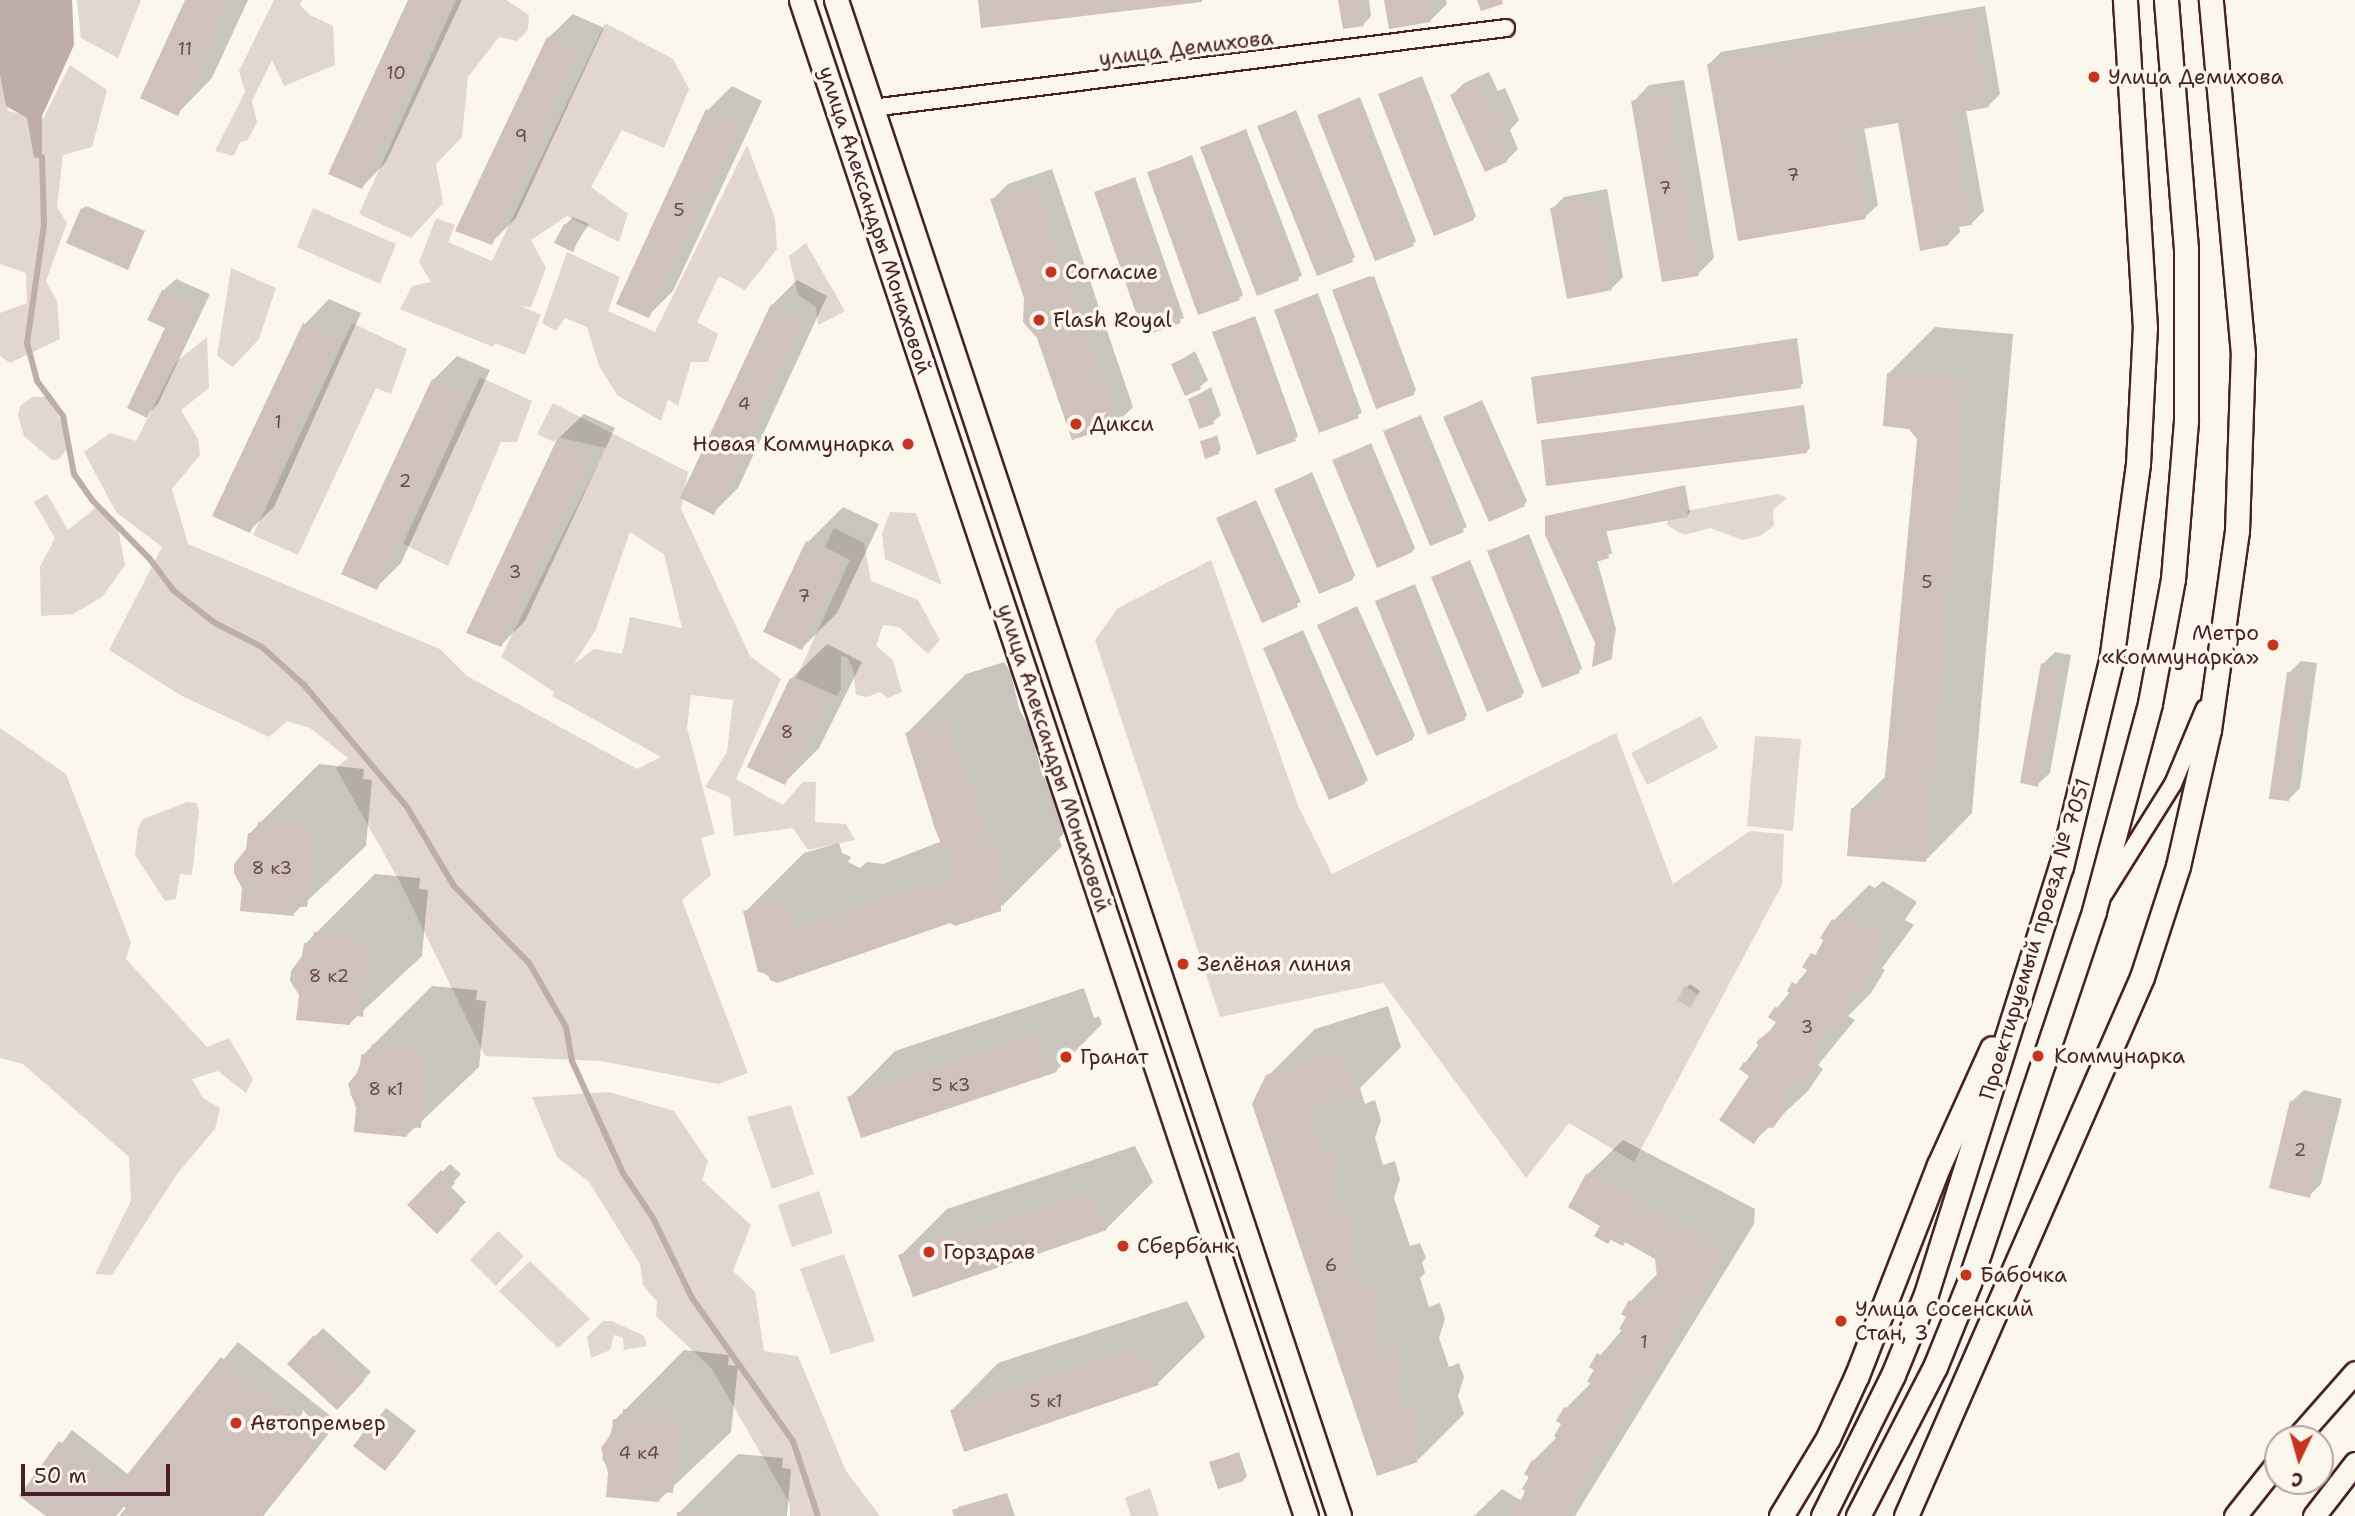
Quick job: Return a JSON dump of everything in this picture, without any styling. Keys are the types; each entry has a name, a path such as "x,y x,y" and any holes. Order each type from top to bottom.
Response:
{"main road":[{"name":"улица Александры Монаховой","path":"801,0 1307,1516"},
{"name":"улица Александры Монаховой","path":"836,0 1339,1516"},
{"name":"Проектируемый проезд № 7051","path":"1823,1516 1887,1387 1926,1294 2061,867 2111,661 2138,464 2143,399 2144,264 2125,0"},
{"name":"Проектируемый проезд № 7051","path":"1858,1516 1935,1367 1969,1283 2094,911 2150,703 2173,579 2182,499 2186,249 2166,0"},
{"path":"1906,1516 2142,977 2178,866 2221,665 2239,505 2243,354 2211,0"},
{"path":"1781,1516 1834,1425 1938,1165 2024,982"}],"street":[{"name":"улица Демихова","path":"872,108 1506,28"},
{"path":"2094,911 2173,784 2221,665"},
{"path":"2308,1425 2355,1372"},
{"path":"2314,1516 2355,1463"},
{"path":"2235,1516 2264,1480"}],"shaded area":[{"path":"0,0 72,0 74,45 42,116 42,157 34,158 27,118 6,106 0,75"},
{"path":"77,0 141,0 118,58 81,38"},
{"path":"274,0 302,0 300,5 310,15 333,26 335,65 284,86 272,60 252,101 257,122 247,141 240,142 234,156 215,151 245,92 239,71"},
{"path":"456,0 506,0 529,15 528,30 517,41 499,37 468,77 462,137 436,164 443,203 411,238 359,214"},
{"path":"605,23 673,59 689,89 664,148 622,130 591,187 628,214 619,242 567,216 531,240 546,268 531,307 521,306 541,315 525,355 495,343 493,347 400,309 412,286 431,282 419,262 436,218 455,225 448,242 492,261"},
{"path":"0,54 8,111 43,119 70,65 107,90 92,147 63,155 57,207 67,223 46,281 57,301 60,339 10,363 0,356 0,313 27,303 26,273 0,264"},
{"path":"747,145 775,218 777,249 745,290 719,276 697,322 718,334 708,362 691,362 678,406 668,399 661,421 617,395 599,366 587,327 565,318 556,331 542,323 567,252 620,277 608,311 655,332"},
{"path":"313,208 396,244 380,284 297,247"},
{"path":"806,243 845,311 818,325 816,307 798,295 789,256"},
{"path":"231,268 276,288 259,339 233,367 217,356"},
{"path":"352,323 407,349 391,394 376,388 298,555 253,535"},
{"path":"207,337 209,388 181,410 198,439 200,455 172,489 188,544 440,649 467,676 637,769 661,757 552,696 554,692 501,657 606,448 558,437 554,442 537,434 553,403 688,472 681,509 750,656 781,679 736,779 783,805 803,782 816,782 815,822 846,824 855,840 808,850 793,828 734,836 730,797 705,787 727,752 733,700 691,695 687,728 715,834 701,838 711,875 682,900 748,1073 718,1084 601,1061 485,1056 401,884 336,768 348,758 310,728 287,721 269,737 182,696 109,650 162,547 116,512 84,452 110,433 136,441 176,362","holes":["630,532 664,554 682,628 630,617 622,654 594,649 574,664 596,629"]},
{"path":"480,377 532,401 517,442 501,442 448,566 403,544"},
{"path":"32,397 49,397 66,432 66,450 59,459 52,460 24,436 18,415 20,406"},
{"path":"47,494 68,530 98,506 118,529 125,565 102,597 73,614 41,616 40,567 55,538 34,502"},
{"path":"1778,494 1787,498 1773,510 1774,526 1760,536 1742,540 1710,528 1684,535 1667,525 1669,514"},
{"path":"890,512 916,513 942,585 885,559 882,533"},
{"path":"834,528 864,543 871,581 918,600 940,640 928,654 899,627 883,625 876,646 893,660 902,692 888,698 880,692 867,697 856,695 853,669 847,657 841,656 841,689 837,696 796,678 850,560 825,547"},
{"path":"1211,560 1299,808 1332,874 1616,733 1673,884 1750,831 1784,834 1782,885 1634,1162 1569,1123 1526,1178 1383,983 1220,1017 1095,640 1118,608"},
{"path":"1701,716 1718,748 1647,785 1631,753"},
{"path":"0,728 66,774 131,943 126,959 207,1047 229,1038 253,1079 246,1093 218,1071 192,1079 203,1098 220,1108 215,1129 177,1174 112,1275 95,1274 131,1201 129,1157 23,1064 0,1058"},
{"path":"1755,736 1801,739 1793,831 1747,826"},
{"path":"187,802 196,803 199,811 192,875 180,874 176,899 165,901 135,855 138,828 143,819"},
{"path":"609,1092 674,1111 708,1161 702,1180 751,1225 733,1271 755,1292 764,1351 798,1356 846,1471 880,1516 790,1516 790,1504 712,1369 656,1316 657,1302 643,1285 640,1264 589,1182 557,1157 532,1097"},
{"path":"791,1105 814,1174 772,1189 747,1117"},
{"path":"819,1191 833,1233 792,1247 778,1205"},
{"path":"498,1231 524,1256 496,1286 470,1260"},
{"path":"844,1254 875,1341 831,1354 800,1269"},
{"path":"530,1261 590,1319 558,1348 499,1291"},
{"path":"603,1321 612,1321 644,1336 647,1346 624,1350 623,1338 614,1335 610,1350 591,1358 587,1337"},
{"path":"1150,1488 1159,1516 1131,1516 1125,1498"}],"building":[{"path":"185,0 230,0 178,116 140,98"},
{"path":"408,0 451,0 362,189 328,174"},
{"path":"978,0 1202,0 1202,2 981,28"},
{"path":"1338,0 1360,0 1364,26 1343,29"},
{"path":"1384,0 1428,0 1431,22 1389,29"},
{"path":"1477,0 1502,0 1503,4 1481,11"},
{"path":"1973,17 1989,107 1953,114 1972,225 1946,229 1949,245 1920,251 1898,123 1851,131 1866,219 1738,241 1707,64"},
{"path":"547,37 580,53 492,245 455,231"},
{"path":"1418,78 1474,220 1434,236 1378,94"},
{"path":"1477,83 1486,102 1492,99 1508,133 1496,138 1507,162 1485,172 1450,95"},
{"path":"1668,95 1699,276 1662,282 1631,101"},
{"path":"1356,100 1414,246 1375,261 1317,115"},
{"path":"706,109 739,126 649,318 616,304"},
{"path":"1293,112 1353,262 1317,276 1257,126"},
{"path":"1243,131 1299,280 1257,296 1200,147"},
{"path":"1189,157 1240,300 1198,315 1147,172"},
{"path":"1131,179 1181,323 1144,336 1094,192"},
{"path":"1035,184 1118,425 1072,440 1037,338 1023,322 1024,298 990,199"},
{"path":"1595,200 1612,290 1567,299 1550,208"},
{"path":"81,208 143,235 128,270 66,243"},
{"path":"564,224 582,232 573,252 554,243"},
{"path":"1370,276 1414,395 1376,409 1332,290"},
{"path":"162,290 199,307 147,418 127,408 165,328 147,320"},
{"path":"1315,295 1359,418 1319,433 1274,310"},
{"path":"771,304 803,320 714,515 680,498"},
{"path":"1252,318 1296,441 1257,455 1212,332"},
{"path":"303,323 338,338 250,533 212,516"},
{"path":"1794,341 1801,388 1537,424 1531,377"},
{"path":"1187,357 1201,389 1185,396 1171,364"},
{"path":"1887,373 1967,380 1926,862 1847,856 1851,808 1868,809 1883,796 1917,439 1909,429 1883,426"},
{"path":"432,379 467,394 377,590 341,574"},
{"path":"1203,393 1214,424 1199,429 1188,399"},
{"path":"1479,402 1525,506 1489,522 1443,417"},
{"path":"1801,408 1807,453 1546,486 1541,440"},
{"path":"1417,417 1464,532 1430,546 1383,431"},
{"path":"558,437 592,452 501,647 466,633"},
{"path":"1214,437 1219,454 1205,459 1200,441"},
{"path":"1368,445 1413,552 1377,568 1332,460"},
{"path":"1308,475 1353,580 1319,594 1274,489"},
{"path":"1682,487 1688,517 1603,532 1609,558 1593,563 1614,633 1612,659 1592,667 1595,643 1545,535 1545,516"},
{"path":"1253,502 1298,607 1262,623 1216,518"},
{"path":"1526,536 1580,673 1542,688 1487,551"},
{"path":"806,541 845,559 802,650 763,632"},
{"path":"1466,563 1522,697 1487,712 1431,577"},
{"path":"1411,586 1465,720 1428,735 1375,601"},
{"path":"1354,608 1413,740 1376,756 1317,625"},
{"path":"1300,632 1365,784 1329,800 1263,648"},
{"path":"2041,663 2060,667 2038,787 2020,783"},
{"path":"2287,672 2306,675 2289,801 2269,799"},
{"path":"790,678 828,697 785,785 747,767"},
{"path":"944,720 953,732 960,769 973,789 984,834 995,845 1009,889 1001,899 1001,911 955,926 950,923 777,983 770,980 768,974 758,972 743,911 780,901 784,912 793,917 790,922 799,926 806,920 812,924 913,889 939,887 940,878 949,879 953,855 950,845 943,848 935,829 905,733"},
{"path":"258,822 305,827 304,837 314,838 307,907 294,906 294,916 240,911 242,888 234,873 234,864 246,849 248,833 257,834"},
{"path":"1846,915 1883,937 1872,956 1880,961 1870,977 1860,975 1865,984 1858,995 1852,991 1845,1001 1852,1005 1836,1030 1825,1030 1811,1049 1821,1056 1803,1083 1793,1083 1781,1099 1790,1105 1773,1128 1765,1127 1754,1144 1719,1120 1749,1076 1739,1069 1744,1062 1751,1067 1761,1051 1756,1042 1778,1024 1768,1017 1775,1007 1785,1010 1793,995 1787,991 1792,982 1801,987 1810,972 1802,967 1811,953 1817,956 1826,942 1820,938 1832,919 1841,924"},
{"path":"314,932 362,937 360,947 370,948 363,1017 351,1015 350,1025 296,1020 299,995 290,981 291,971 302,956 304,943 313,944"},
{"path":"1685,986 1698,995 1690,1008 1677,1000"},
{"path":"1037,1033 1048,1063 1053,1061 1057,1072 861,1138 847,1097"},
{"path":"372,1044 419,1048 418,1059 427,1060 421,1128 408,1127 407,1137 354,1132 356,1108 348,1084 360,1069 361,1054 370,1055"},
{"path":"1341,1051 1356,1095 1307,1111 1319,1149 1329,1146 1336,1168 1331,1170 1334,1182 1328,1183 1337,1210 1348,1207 1355,1227 1350,1229 1354,1241 1348,1243 1363,1291 1374,1288 1380,1306 1375,1308 1379,1321 1373,1323 1383,1352 1394,1348 1400,1367 1395,1368 1399,1381 1393,1383 1402,1412 1413,1408 1418,1425 1413,1427 1417,1440 1412,1441 1418,1462 1377,1476 1252,1104 1266,1075"},
{"path":"2290,1101 2331,1111 2310,1198 2269,1188"},
{"path":"441,1170 455,1183 444,1195 460,1210 437,1234 407,1205"},
{"path":"1586,1174 1721,1244 1720,1261 1563,1516 1511,1516 1526,1491 1522,1489 1529,1477 1524,1474 1532,1460 1542,1466 1558,1439 1554,1436 1561,1424 1556,1421 1564,1407 1574,1413 1591,1384 1587,1381 1594,1370 1589,1367 1597,1353 1607,1359 1623,1331 1619,1329 1626,1317 1621,1314 1629,1300 1639,1306 1657,1277 1655,1259 1625,1242 1623,1246 1611,1240 1608,1244 1594,1236 1600,1226 1568,1207"},
{"path":"1088,1192 1107,1230 913,1297 898,1255"},
{"path":"314,1335 364,1381 337,1410 287,1364"},
{"path":"1140,1347 1159,1385 964,1452 950,1410"},
{"name":"Автопремьер","path":"221,1357 323,1439 262,1516 119,1516 126,1508 110,1496"},
{"path":"623,1409 671,1413 670,1424 679,1424 673,1493 660,1492 659,1502 606,1497 608,1473 601,1448 612,1433 613,1419 622,1420"},
{"path":"377,1415 409,1439 385,1471 353,1446"},
{"path":"59,1441 116,1486 109,1496 123,1508 116,1516 46,1516 19,1496"},
{"path":"1236,1454 1244,1481 1218,1489 1209,1462"},
{"path":"1004,1495 1011,1516 954,1516 952,1510"},
{"path":"677,1512 699,1514 699,1516 677,1516"}],"waterway":[{"path":"42,157 44,225 27,343 37,381 63,416 74,474 92,500 149,558 174,591 215,623 262,647 304,685 407,807 454,886 529,963 566,1027 572,1061 623,1173 653,1218 692,1298 793,1441 818,1516"}],"place":[{"name":"Улица Демихова","path":"2094,77"},
{"name":"Согласие","path":"1051,272"},
{"name":"Flash Royal","path":"1039,320"},
{"name":"Дикси","path":"1076,424"},
{"name":"Новая Коммунарка","path":"908,444"},
{"name":"Метро «Коммунарка»","path":"2273,645"},
{"name":"Зелёная линия","path":"1183,964"},
{"name":"Коммунарка","path":"2038,1056"},
{"name":"Гранат","path":"1066,1057"},
{"name":"Сбербанк","path":"1123,1246"},
{"name":"Горздрав","path":"929,1252"},
{"name":"Бабочка","path":"1966,1275"},
{"name":"Улица Сосенский Стан, 3","path":"1841,1321"},
{"name":"Автопремьер","path":"236,1423"}]}
